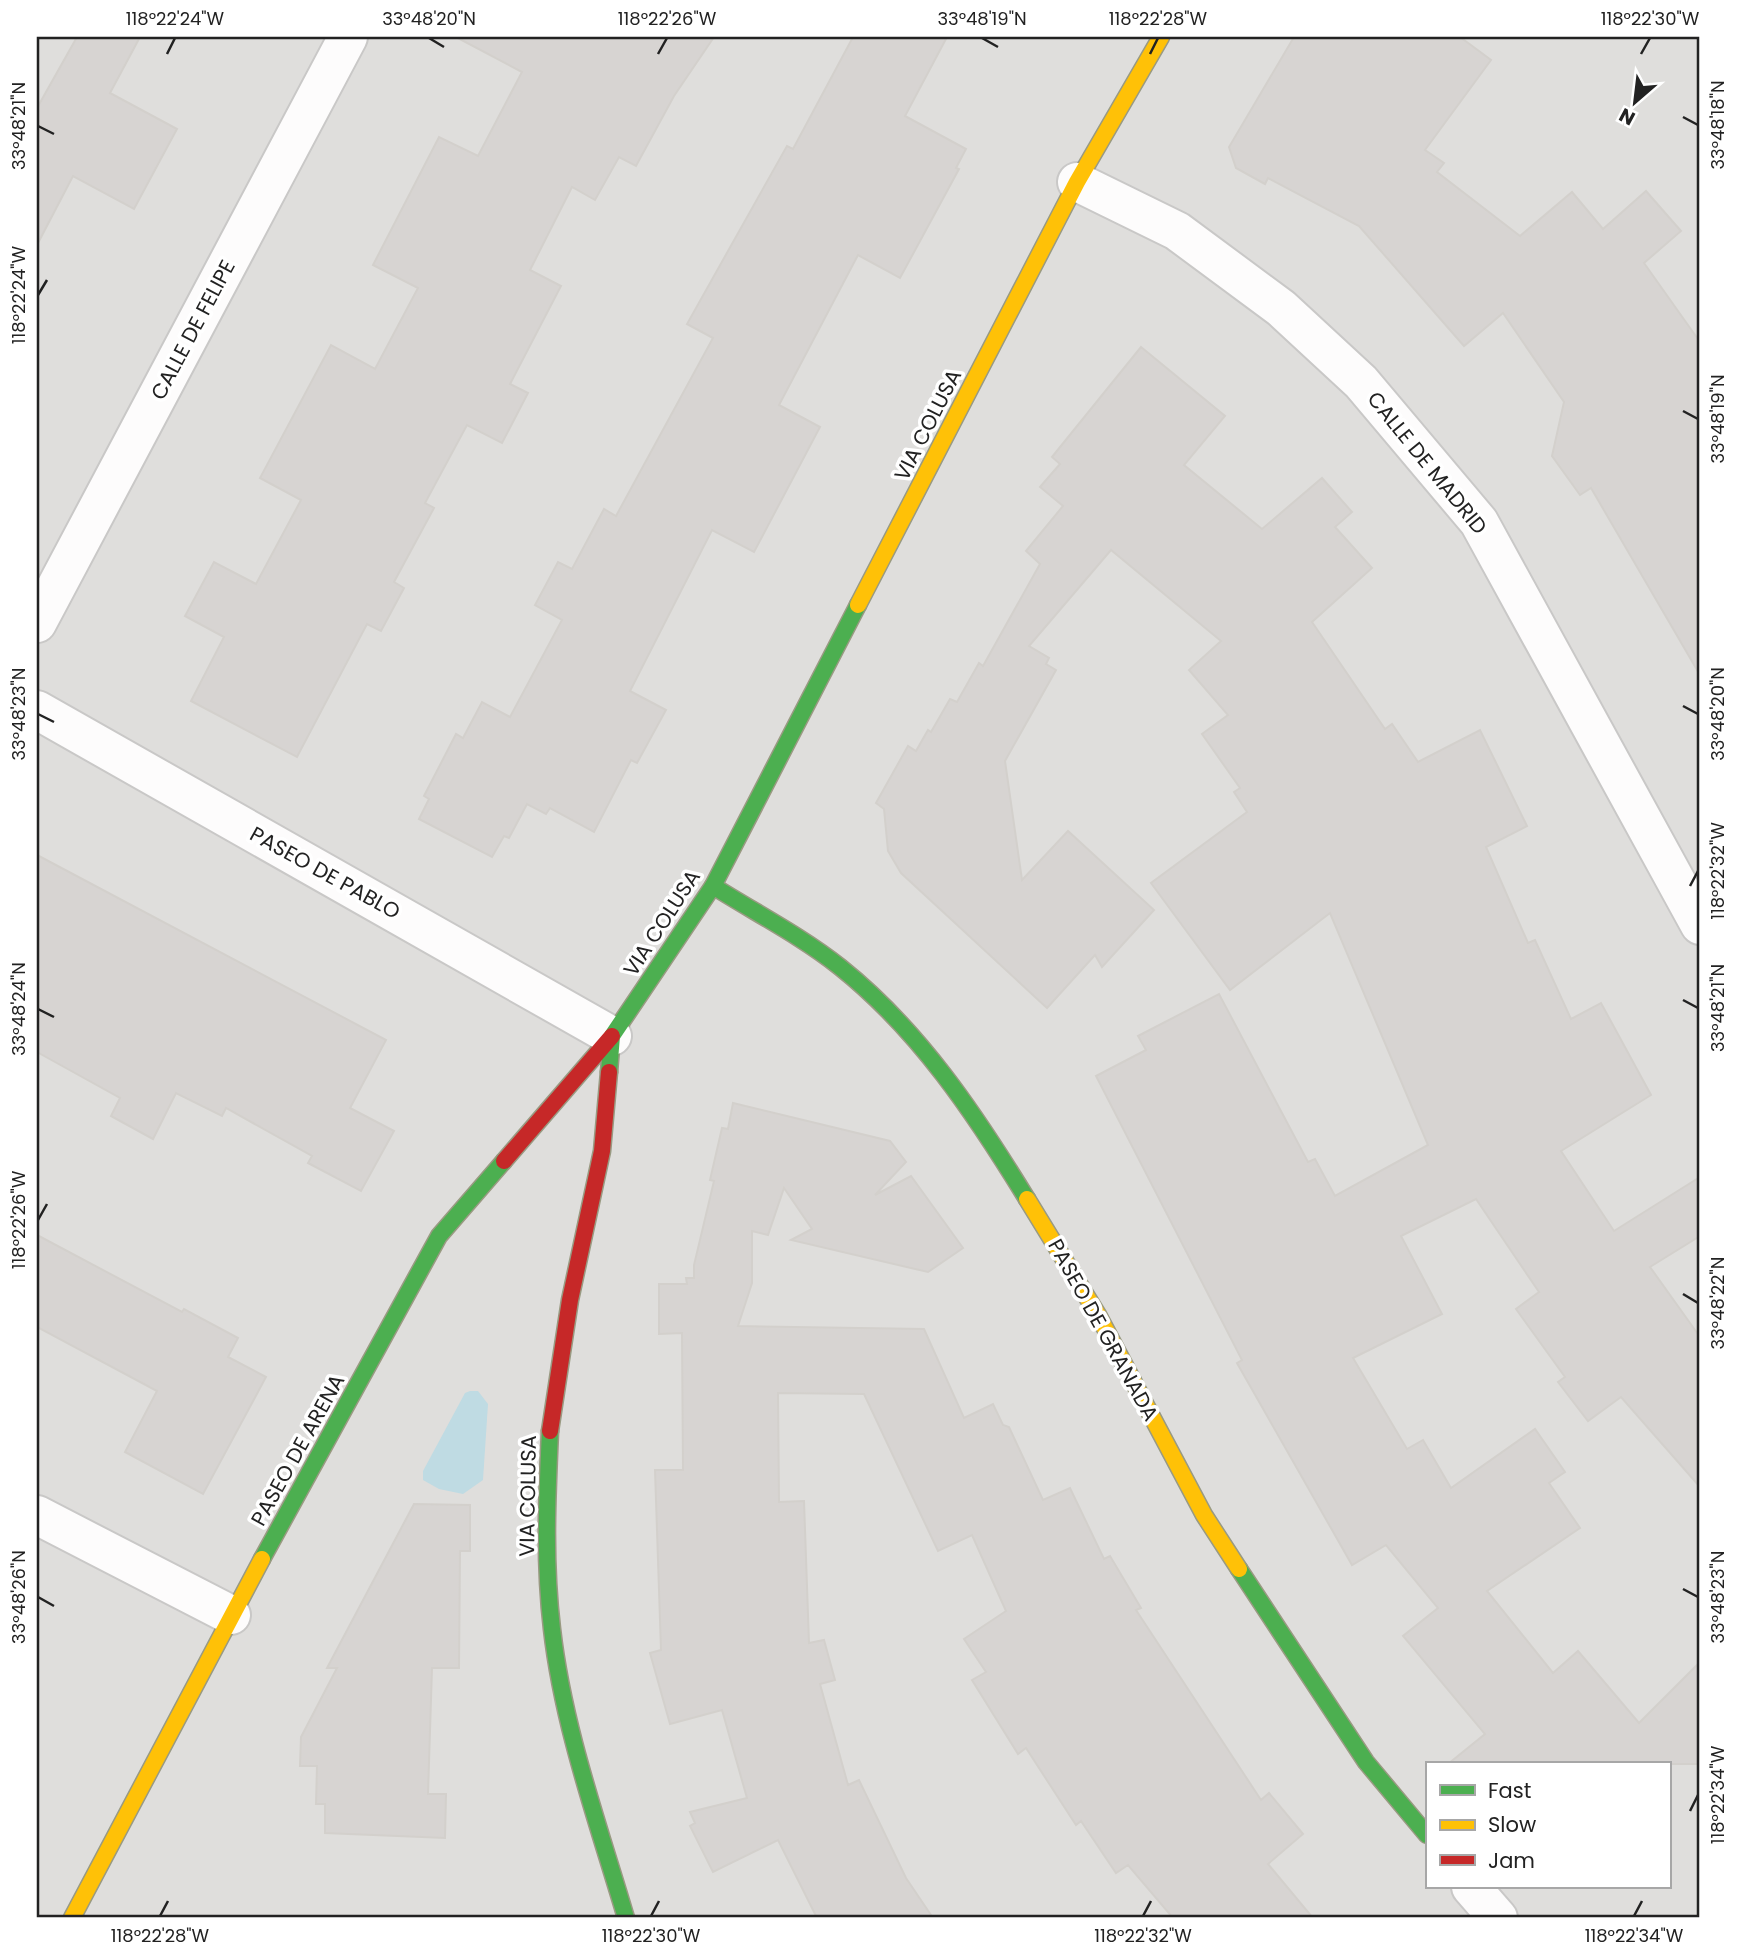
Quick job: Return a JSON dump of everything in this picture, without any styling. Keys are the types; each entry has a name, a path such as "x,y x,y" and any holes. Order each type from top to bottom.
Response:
{"street":[{"name":"CALLE DE FELIPE","path":"37,623 348,37"},
{"name":"VIA COLUSA","path":"626,1918 571,1733 552,1630 545,1534 550,1431 570,1300 603,1151 612,1036 713,886 1077,182 1161,37"},
{"name":"CALLE DE MADRID","path":"1077,182 1177,232 1281,308 1362,382 1479,522 1700,925"},
{"name":"PASEO DE PABLO","path":"37,710 612,1036"},
{"name":"PASEO DE GRANADA","path":"713,886 839,967 918,1040 992,1142 1098,1315 1211,1527 1366,1762 1426,1834"},
{"name":"PASEO DE ARENA","path":"72,1918 231,1615 439,1236 612,1036"},
{"path":"37,1515 231,1615"},
{"path":"1472,1888 1498,1918"}],"shaded area":[{"path":"37,37 1700,37 1700,1918 37,1918"}],"water":[{"path":"478,1391 488,1404 483,1480 463,1494 439,1489 423,1480 423,1471 465,1393"}],"building":[{"path":"77,37 140,37 110,93 177,129 134,209 73,176 37,245 37,108"},
{"path":"456,37 714,37 674,96 636,166 619,157 595,200 572,187 530,270 561,286 510,384 528,393 502,443 467,425 425,503 434,508 394,582 404,588 381,631 367,624 297,757 191,701 224,637 185,616 214,562 256,584 301,500 260,478 331,345 375,369 418,288 373,265 439,137 478,156 522,72"},
{"path":"853,37 947,37 905,116 966,149 956,168 959,169 900,278 858,255 779,405 820,427 754,552 712,530 630,691 666,710 637,763 631,760 594,832 550,808 546,814 527,804 509,838 504,836 492,857 419,819 429,799 424,796 456,734 463,738 482,702 510,717 562,620 535,605 558,562 572,569 604,509 616,516 713,338 687,324 787,146 793,149"},
{"path":"1294,37 1460,37 1491,60 1425,150 1444,163 1437,172 1520,236 1572,192 1603,229 1646,191 1681,231 1644,263 1700,342 1700,675 1591,488 1580,495 1552,456 1564,402 1503,313 1464,346 1359,226 1268,178 1265,184 1236,168 1229,147"},
{"path":"1141,347 1225,416 1184,465 1262,529 1322,478 1352,512 1335,527 1372,568 1312,622 1385,729 1392,724 1418,762 1480,730 1527,826 1486,847 1528,943 1535,940 1571,1019 1601,1003 1651,1095 1561,1151 1614,1231 1700,1177 1700,1236 1650,1267 1700,1337 1700,1487 1621,1397 1588,1421 1558,1382 1565,1377 1516,1309 1539,1292 1476,1199 1401,1236 1442,1314 1353,1358 1407,1449 1423,1440 1451,1488 1535,1429 1565,1472 1549,1483 1580,1528 1487,1591 1553,1673 1578,1651 1639,1723 1700,1662 1700,1764 1450,1762 1485,1734 1403,1636 1438,1608 1386,1545 1352,1565 1237,1363 1242,1360 1096,1076 1146,1050 1138,1036 1219,994 1308,1162 1315,1159 1335,1196 1428,1145 1330,913 1230,990 1151,883 1247,812 1234,792 1240,788 1202,734 1228,715 1189,670 1221,641 1111,550 1029,646 1049,658 1046,664 1056,670 1005,761 1022,880 1068,831 1154,910 1102,967 1095,955 1047,1008 901,873 888,851 884,809 876,803 908,746 916,751 928,730 931,732 950,699 957,702 979,663 983,666 1040,564 1026,551 1063,506 1040,487 1060,464 1052,457"},
{"path":"37,855 386,1040 350,1108 394,1131 361,1191 308,1163 312,1156 226,1108 222,1116 176,1093 153,1139 111,1116 120,1098 37,1052"},
{"path":"733,1103 890,1141 906,1162 875,1195 911,1176 963,1248 928,1272 791,1240 812,1229 784,1188 768,1235 752,1231 752,1283 738,1326 924,1329 964,1418 993,1404 1003,1425 1009,1427 1043,1500 1070,1488 1104,1559 1110,1556 1141,1608 1136,1610 1261,1800 1269,1793 1303,1834 1268,1864 1313,1918 1173,1918 1128,1865 1116,1873 1081,1821 1076,1825 1026,1748 1018,1754 972,1680 986,1672 964,1639 1006,1611 972,1535 938,1551 864,1394 778,1393 779,1502 804,1501 809,1643 824,1640 835,1680 820,1684 848,1785 859,1780 906,1878 933,1918 817,1918 778,1840 713,1872 690,1826 695,1823 690,1812 747,1798 722,1710 670,1724 650,1653 661,1650 655,1470 683,1470 682,1333 659,1334 659,1284 687,1284 686,1278 694,1278 694,1265 714,1181 710,1180 722,1128 728,1129"},
{"path":"37,1235 182,1312 184,1309 238,1338 228,1357 266,1377 203,1494 125,1452 157,1391 37,1327"},
{"path":"414,1504 470,1505 470,1551 460,1551 459,1668 432,1668 428,1794 446,1794 445,1838 325,1833 325,1804 316,1804 317,1766 300,1766 301,1737 337,1668 327,1668"}],"traffic: fast":[{"path":"609,1072 612,1036 713,886 858,605"},
{"path":"713,886 825,956 869,992 944,1075 1027,1199"},
{"path":"262,1559 439,1236 504,1161"},
{"path":"550,1431 547,1555 549,1604 557,1666 583,1775 626,1918"},
{"path":"1239,1569 1366,1762 1426,1834"}],"traffic: slow":[{"path":"858,605 1077,182 1161,37"},
{"path":"1027,1199 1098,1315 1204,1515 1239,1569"},
{"path":"72,1918 262,1559"}],"traffic: jam":[{"path":"504,1161 612,1036"},
{"path":"550,1431 570,1300 602,1151 609,1072"}]}
